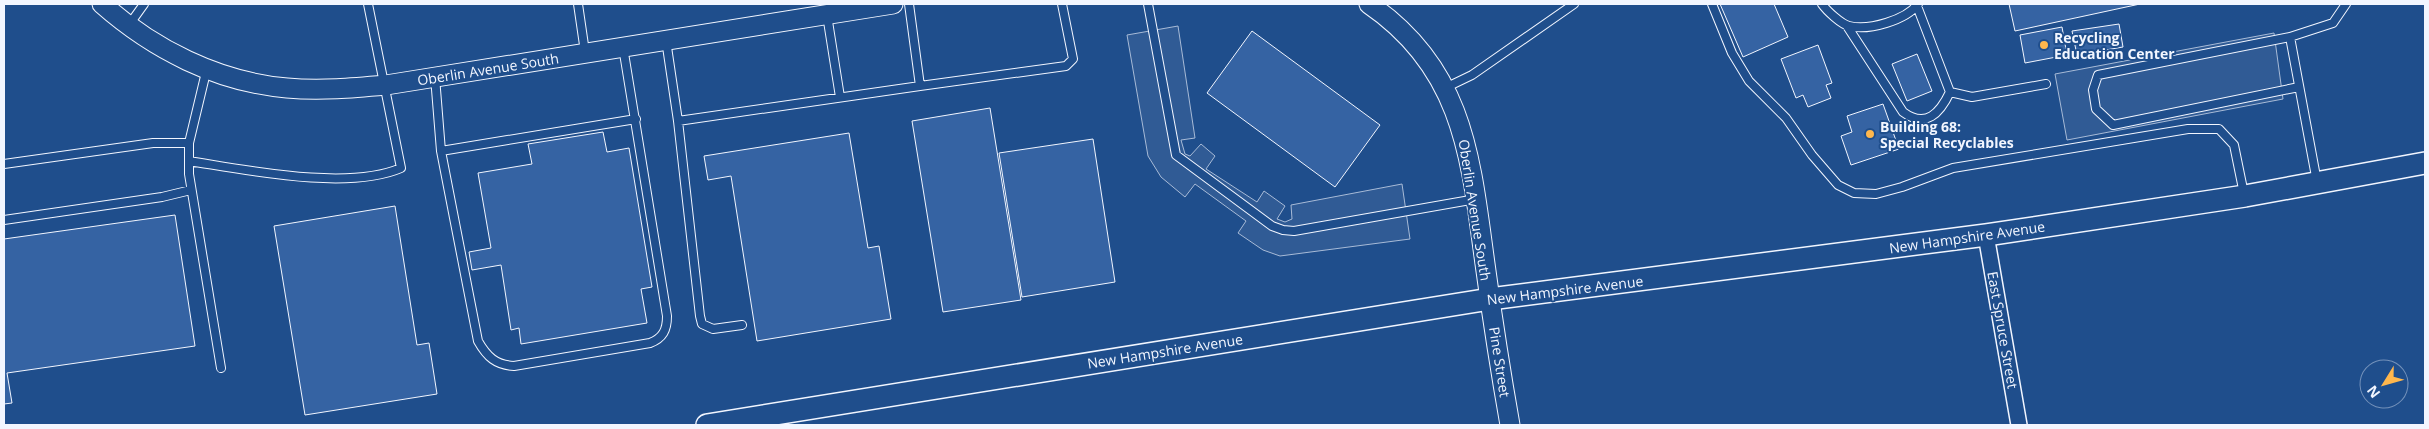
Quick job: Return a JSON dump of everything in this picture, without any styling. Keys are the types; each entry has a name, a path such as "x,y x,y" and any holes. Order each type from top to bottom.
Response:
{"main road":[{"name":"New Hampshire Avenue","path":"707,425 735,423 1490,299 1986,235 2245,196 2425,163"}],"street":[{"name":"Oberlin Avenue South","path":"102,4 128,26 170,52 207,68 260,84 286,88 330,89 386,85 585,54 827,13 857,6 893,4"},
{"name":"Oberlin Avenue South","path":"1370,4 1406,32 1445,88 1462,130 1476,199 1490,299"},
{"name":"East Spruce Street","path":"1986,235 2019,425"},
{"name":"Pine Street","path":"1490,299 1510,425"}],"lane":[{"path":"128,26 144,4"},
{"path":"189,161 290,176 339,177 387,174 401,168 370,4"},
{"path":"578,4 585,54"},
{"path":"908,4 920,86"},
{"path":"678,121 1066,66 1073,59 1062,4"},
{"path":"1148,4 1176,155 1272,226 1294,231 1476,199"},
{"path":"1445,88 1472,75 1574,4"},
{"path":"1712,4 1732,53 1749,81 1786,118 1812,154 1838,185 1854,193 1876,194 1902,187 1953,168 2188,130 2219,128 2234,145 2245,196"},
{"path":"1822,4 1847,26 1903,112 1912,119 1934,115 1943,105 1950,92 1918,5 1904,16 1864,28 1847,26"},
{"path":"2299,87 2114,125 2096,109 2093,90 2098,75 2290,37 2333,23 2346,4"},
{"path":"827,13 840,97"},
{"path":"2290,37 2317,184"},
{"path":"666,40 678,121 702,324 713,329 742,325"},
{"path":"435,77 441,151 478,341 485,353 494,361 504,365 524,364 650,344 664,334 668,316 623,47"},
{"path":"207,68 189,143 189,161 221,368"},
{"path":"1950,92 1972,97 2046,84"},
{"path":"441,151 636,119"},
{"path":"4,164 153,143 189,143"},
{"path":"4,220 162,197 192,190"}],"shaded area":[{"path":"1178,26 1195,138 1181,140 1185,154 1190,156 1201,144 1215,156 1206,169 1257,202 1264,191 1285,206 1277,219 1285,222 1292,219 1291,205 1402,184 1410,239 1280,256 1263,250 1238,233 1246,221 1195,184 1185,197 1161,177 1148,156 1127,35"},
{"path":"2274,33 2283,99 2067,140 2055,74"}],"building":[{"path":"1720,4 1774,4 1788,37 1743,57"},
{"path":"2009,4 2140,4 2015,31"},
{"path":"2119,24 2123,47 2077,55 2072,31"},
{"name":"Recycling Education Center","path":"2062,27 2067,55 2025,63 2020,35"},
{"path":"1252,31 1380,125 1335,187 1207,93"},
{"path":"1818,45 1832,83 1826,85 1831,98 1808,107 1803,95 1796,98 1781,59"},
{"path":"1917,54 1932,91 1907,101 1892,64"},
{"name":"Building 68: Special Recyclables","path":"1883,104 1899,149 1851,165 1841,136 1852,132 1847,116"},
{"path":"990,108 1021,300 943,312 912,121"},
{"path":"603,132 607,152 629,148 652,287 641,289 647,323 521,344 519,328 511,330 501,265 472,270 469,252 491,248 478,173 532,164 528,144"},
{"path":"849,133 868,248 879,246 891,319 757,341 731,176 708,180 704,156"},
{"path":"1093,139 1115,282 1022,297 999,153"},
{"path":"395,206 417,345 429,343 437,394 305,415 274,226"},
{"path":"175,215 195,346 7,373 12,403 4,404 4,239"}],"place":[{"name":"Recycling Education Center","path":"2044,45"},
{"name":"Building 68: Special Recyclables","path":"1870,134"}]}
